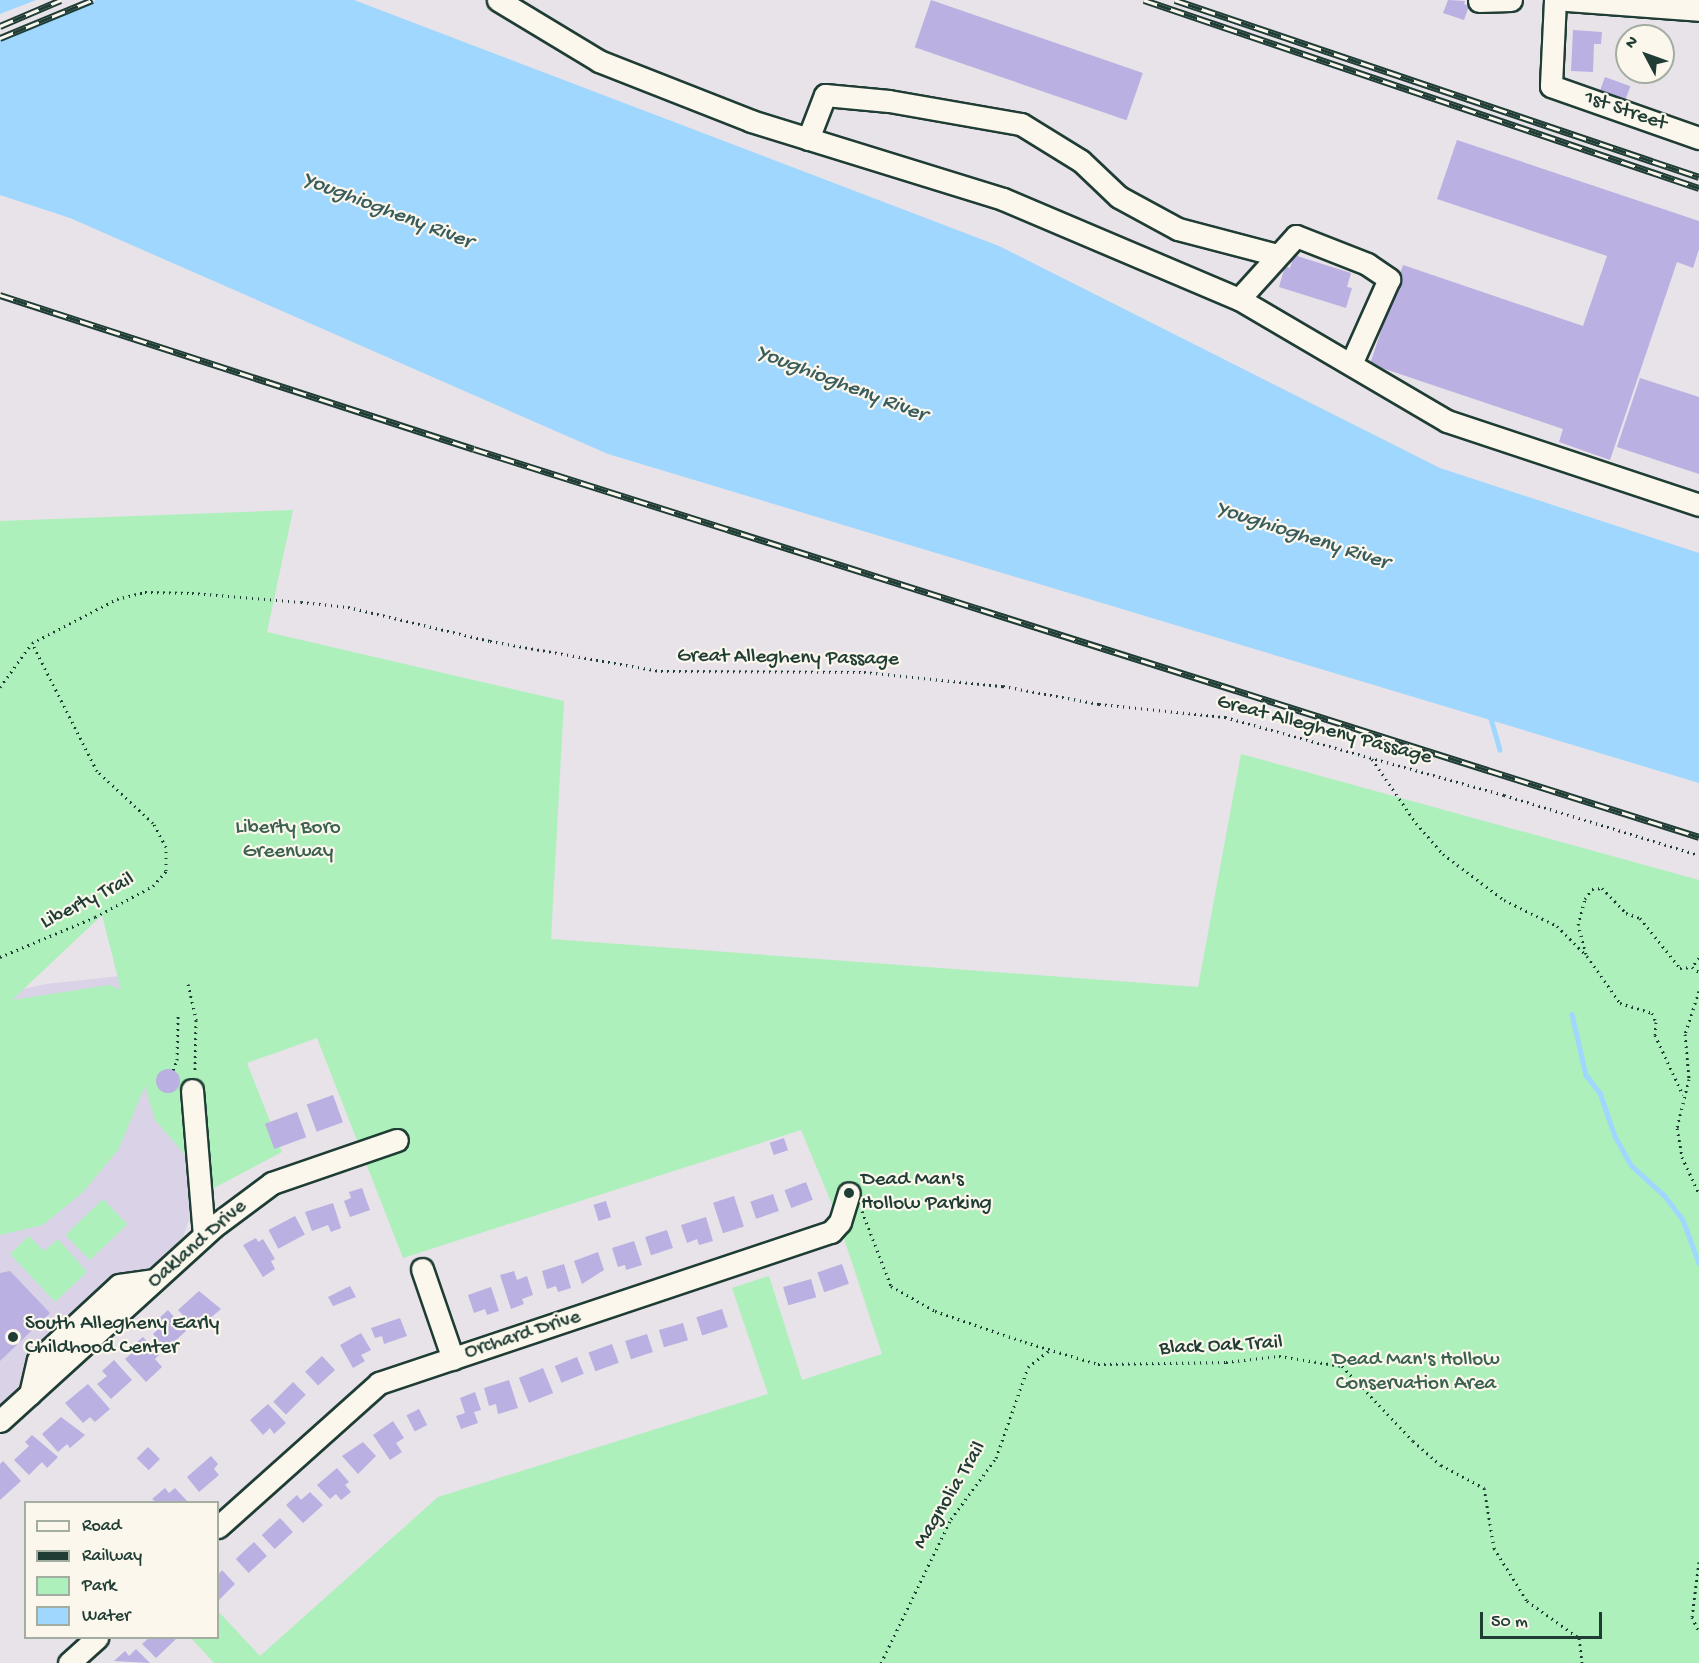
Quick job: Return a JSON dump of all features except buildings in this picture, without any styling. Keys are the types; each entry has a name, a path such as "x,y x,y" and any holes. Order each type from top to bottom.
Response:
{"street":[{"path":"498,0 599,61 751,121 1003,199 1239,299 1447,421 1699,505"},
{"path":"1479,1 1510,0"},
{"name":"1st Street","path":"1555,0 1551,86 1699,138"},
{"path":"1567,0 1699,10"},
{"path":"808,139 825,95 889,101 1021,124 1081,160 1119,197 1178,229 1277,255"},
{"path":"1239,299 1296,236 1367,264 1389,279 1351,364"},
{"path":"192,1090 204,1235"},
{"name":"Oakland Drive","path":"0,1421 204,1235 272,1183 397,1140"},
{"name":"Orchard Drive","path":"219,1526 379,1383 831,1232 840,1222 849,1193"},
{"path":"422,1269 453,1359"},
{"path":"69,1663 96,1639"}],"path":[{"name":"Great Allegheny Passage","path":"0,687 32,643 48,632 117,599 145,592 203,594 348,607 490,641 661,671 864,672 1003,686 1099,704 1225,717 1599,823 1699,855"},
{"name":"Liberty Trail","path":"0,957 95,917 153,886 166,871 166,847 153,824 97,771 32,643"},
{"path":"1372,759 1416,823 1443,854 1504,900 1557,926 1587,956 1620,1003 1652,1013 1656,1022 1655,1035 1683,1095"},
{"path":"1587,956 1578,925 1585,899 1592,889 1602,888 1626,913 1640,918 1680,968 1692,967 1699,972"},
{"path":"1692,967 1699,958"},
{"path":"188,984 198,1058 192,1090"},
{"path":"1699,991 1685,1034 1689,1079 1683,1095 1677,1128 1682,1157 1699,1193"},
{"path":"173,1070 177,1060 178,1015"},
{"name":"Black Oak Trail","path":"849,1193 868,1222 891,1287 935,1311 1098,1364 1214,1363 1279,1356 1342,1366 1413,1441 1441,1465 1484,1488 1494,1548 1527,1601 1579,1638 1582,1663"},
{"name":"Magnolia Trail","path":"881,1663 951,1519 996,1458 1028,1367 1050,1350"},
{"path":"1699,1562 1692,1617 1699,1632"}],"shaded area":[{"path":"183,969 192,1211 182,1240 0,1406 0,994 46,984"}],"green space":[{"path":"293,510 267,632 564,701 551,939 1198,987 1241,754 1699,880 1699,1663 214,1663 192,1639 219,1639 219,1612 260,1656 438,1497 768,1394 732,1288 769,1276 802,1380 882,1354 836,1214 801,1130 403,1258 317,1038 247,1063 282,1152 214,1188 155,1120 145,1086 118,1150 83,1192 43,1225 0,1235 0,521","holes":["102,915 121,990 109,985 12,1000"]},
{"path":"103,1199 127,1224 90,1260 66,1235"},
{"path":"29,1236 44,1251 58,1239 87,1272 55,1302 10,1254"}],"water":[{"name":"Youghiogheny River","path":"0,0 354,0 999,246 1440,468 1699,553 1699,783 608,454 70,218 0,195"}],"pier":[{"path":"36,0 96,0 0,40 0,14"}],"waterway":[{"path":"1490,715 1500,750"},
{"path":"1572,1014 1586,1075 1600,1093 1615,1136 1631,1165 1665,1196 1683,1220 1699,1263"}],"railway":[{"path":"0,26 61,0"},
{"path":"0,38 92,0"},
{"path":"1144,0 1699,188"},
{"path":"1175,0 1699,177"},
{"path":"0,295 474,449 1699,837"}],"place":[{"name":"Dead Man's Hollow Parking","path":"849,1193"},
{"name":"South Allegheny Early Childhood Center","path":"13,1337"}],"park label":[{"name":"Liberty Boro Greenway","path":"288,841"},
{"name":"Dead Man's Hollow Conservation Area","path":"1416,1373"}]}
